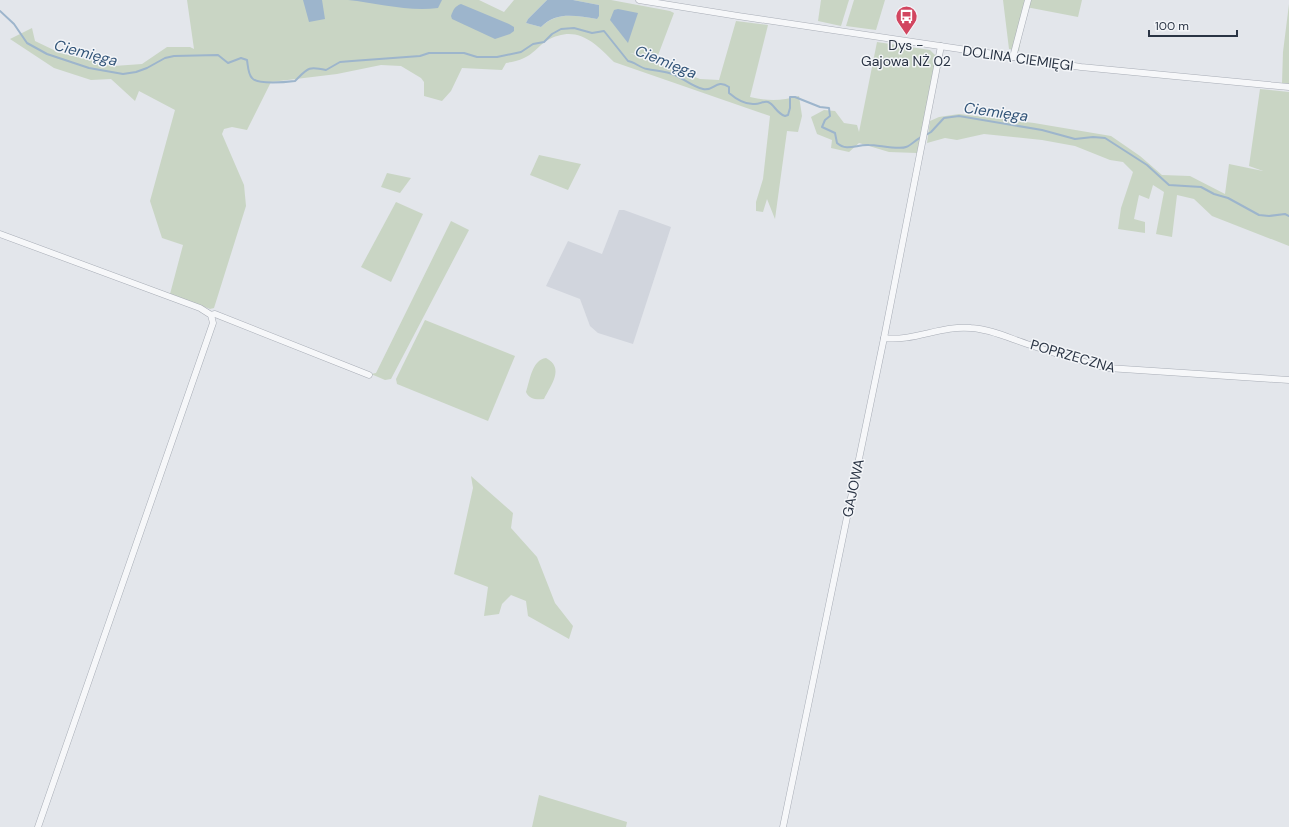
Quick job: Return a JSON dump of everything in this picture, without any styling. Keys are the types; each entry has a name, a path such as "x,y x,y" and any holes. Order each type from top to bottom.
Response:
{"street":[{"name":"DOLINA CIEMIĘGI","path":"639,0 1094,68 1289,87"},
{"path":"1013,57 1028,0"},
{"name":"GAJOWA","path":"783,827 884,338 941,46"},
{"path":"0,234 200,308 211,315 215,314 368,375"},
{"path":"38,827 211,332 213,323 211,315"},
{"name":"POPRZECZNA","path":"884,338 895,338 954,328 972,328 996,333 1082,362 1108,368 1289,380"}],"shaded area":[{"path":"619,210 624,210 671,227 633,344 598,333 590,326 580,299 546,286 568,241 602,254"}],"green space":[{"path":"187,0 479,0 504,12 514,0 547,0 528,19 526,23 541,27 554,19 568,16 597,19 599,5 573,0 611,0 674,13 657,58 630,53 700,79 719,80 736,21 768,25 750,97 774,100 799,96 802,116 798,132 787,131 775,219 767,199 763,212 756,211 756,202 763,179 770,116 614,62 599,47 583,37 566,34 546,41 527,57 506,63 502,70 462,68 451,91 442,101 424,96 424,82 421,78 401,66 381,65 337,74 271,82 247,130 232,127 224,129 222,134 244,185 246,206 214,308 210,309 170,294 183,245 162,238 150,201 175,110 139,91 135,101 111,79 91,80 54,68 10,39 32,28 35,41 60,53 114,66 142,64 167,47 190,47 194,49"},
{"path":"821,0 849,0 841,26 818,21"},
{"path":"854,0 885,0 876,30 846,26"},
{"path":"1003,0 1082,0 1078,17 1026,7 1019,51 1009,49"},
{"path":"1289,4 1289,84 1282,83 1283,52"},
{"path":"877,42 930,50 936,56 917,153 889,152 859,143 849,152 831,148 832,140 817,134 811,117 824,110 835,111 844,123 857,125 859,132"},
{"path":"1260,89 1289,92 1289,246 1212,216 1194,199 1177,195 1172,237 1156,234 1164,192 1153,185 1149,199 1139,195 1134,219 1145,222 1145,233 1118,229 1121,208 1133,172 1123,162 1110,160 1075,146 1042,140 984,134 957,140 945,138 927,143 930,121 939,117 959,114 1034,123 1111,136 1140,156 1162,175 1190,176 1225,194 1229,164 1263,171 1249,166"},
{"path":"539,155 581,164 568,190 530,175"},
{"path":"387,173 411,178 400,193 381,187"},
{"path":"396,202 423,214 391,282 361,267"},
{"path":"451,221 469,230 391,379 385,380 371,374 376,373"},
{"path":"425,320 515,356 488,421 397,384 396,379"},
{"path":"546,358 552,362 555,367 555,377 544,399 533,398 526,392 530,376 538,362"},
{"path":"471,476 513,513 511,528 537,557 555,603 573,626 569,639 528,616 526,601 511,595 502,604 499,614 484,616 488,587 454,574 473,488"},
{"path":"539,795 627,822 626,827 532,827"}],"water":[{"path":"303,0 322,0 325,19 309,22"},
{"path":"348,0 442,0 438,8 416,9"},
{"path":"547,0 573,0 599,5 599,16 597,19 574,16 560,17 547,22 541,27 526,23 528,19"},
{"path":"461,4 509,24 514,27 514,31 510,34 495,39 452,19 451,16 453,10"},
{"path":"618,9 638,13 628,43 610,20 614,10"}],"waterway":[{"name":"Ciemięga","path":"0,11 14,24 27,43 47,54 89,68 123,74 136,72 165,58 174,56 218,55 228,63 241,58 247,60 249,72 252,78 260,82 295,81 309,69 315,68 326,70 340,62 420,56 429,53 464,53 477,57 497,57 521,52 533,44 544,42 552,34 561,29 574,28 592,33 604,31 628,61 644,68 672,74 699,88 710,89 718,84 725,85 729,87 729,93 741,101 748,104 768,102 785,116 788,115 790,108 790,97 795,97 820,107 829,108 830,116 825,120 822,127 835,133 837,143 841,146 848,147 869,145 903,148 922,137"},
{"name":"Ciemięga","path":"926,135 931,132 944,118 959,116 1042,130 1075,139 1093,137 1105,138 1147,165 1169,185 1201,187 1214,194 1228,198 1259,215 1269,216 1285,214 1289,216"}],"place":[{"name":"Dys - Gajowa NŻ 02","path":"906,36"}]}
